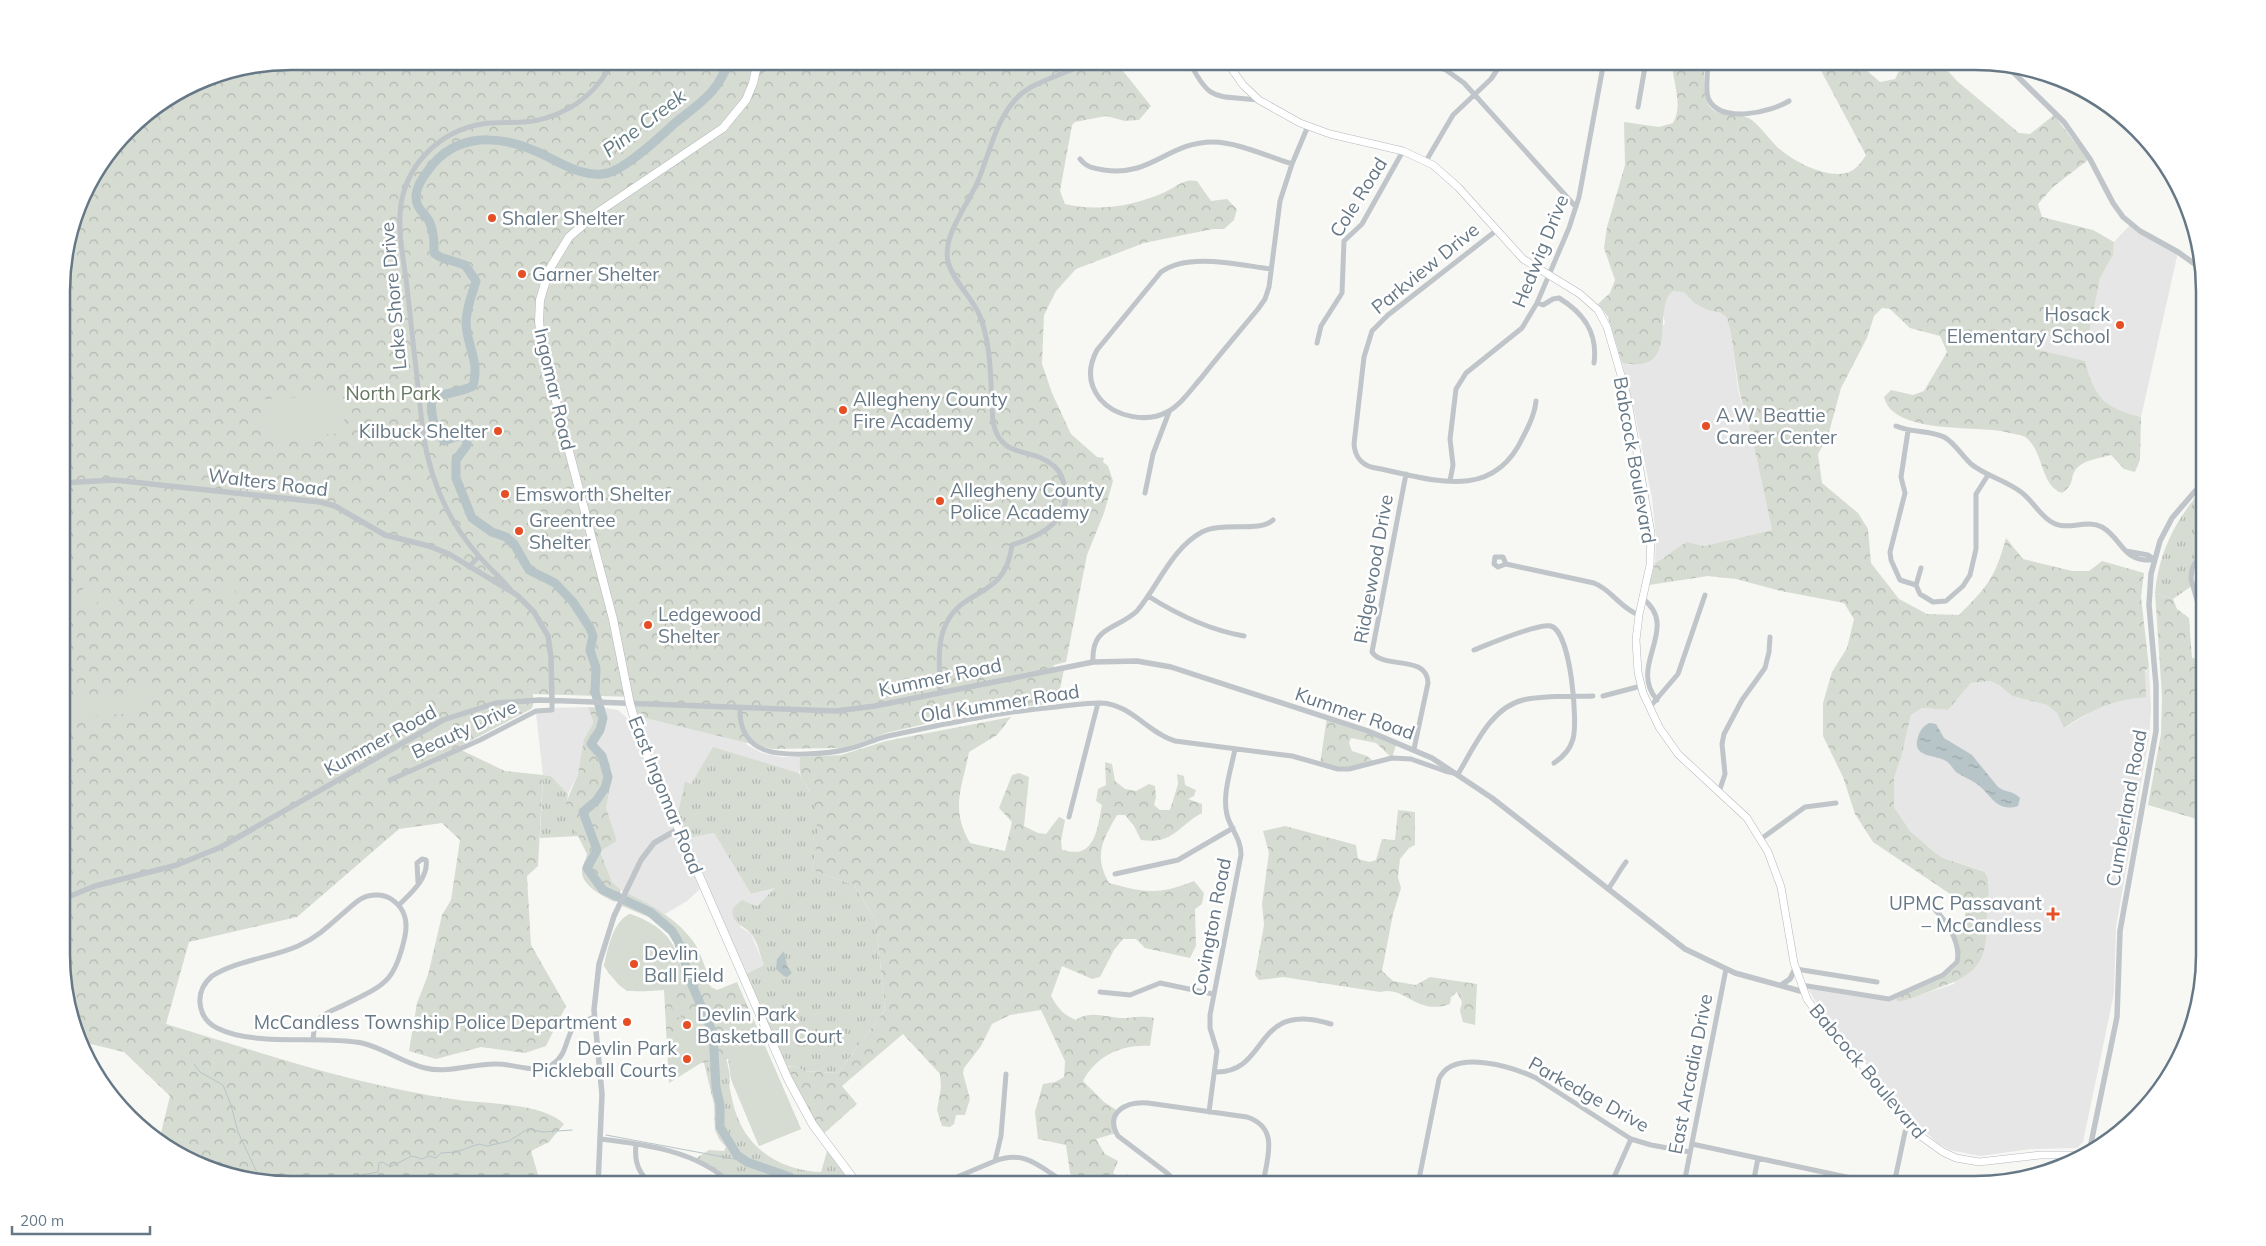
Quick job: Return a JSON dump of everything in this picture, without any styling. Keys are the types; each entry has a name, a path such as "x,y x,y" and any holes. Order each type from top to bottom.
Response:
{"main road":[{"path":"756,74 757,70"},
{"name":"Babcock Boulevard","path":"1232,70 1243,85 1260,100 1308,126 1330,134 1404,151 1426,161 1452,181 1523,259 1592,304 1603,319 1609,334 1627,396 1651,533 1651,560 1639,615 1636,647 1641,686 1659,727 1678,754 1747,818 1761,839 1779,878 1795,969 1804,992 1824,1024 1934,1147 1956,1158 1973,1161 2040,1155 2068,1155"},
{"name":"Ingomar Road","path":"630,704 613,619 542,348 539,321 541,295 549,270 569,236 597,213 723,128 741,108 756,74"},
{"name":"East Ingomar Road","path":"630,704 642,745 795,1092 813,1125 851,1176"}],"street":[{"name":"Lake Shore Drive","path":"552,701 551,656 545,629 534,612 510,590 460,534 435,484 427,457 401,233 403,195 411,174 420,160 442,139 473,126 538,120 561,112 580,101 593,90 607,70"},
{"path":"756,74 762,70"},
{"path":"940,692 941,637 949,617 958,608 999,580 1008,565 1012,545 1038,535 1054,524 1062,511 1066,496 1063,480 1055,466 1046,460 1007,447 996,432 993,422 989,354 985,329 976,308 950,266 947,255 948,245 953,231 978,182 996,132 1013,103 1027,90 1070,70"},
{"path":"1194,70 1201,84 1209,92 1222,96 1260,100"},
{"path":"1446,70 1474,94 1576,207"},
{"path":"1426,161 1453,115 1491,79 1497,70"},
{"name":"Hedwig Drive","path":"1450,482 1453,465 1450,439 1458,384 1466,373 1522,328 1537,303 1576,207 1602,70"},
{"path":"1638,107 1644,70"},
{"path":"1707,70 1708,97 1720,109 1743,114 1763,112 1789,102"},
{"path":"2015,74 2064,122 2090,159 2113,203 2123,217 2140,231 2178,252 2194,264"},
{"path":"1145,493 1153,454 1169,412 1184,397 1262,303 1268,293 1280,201 1292,164 1308,126"},
{"path":"1080,160 1090,168 1121,172 1145,168 1185,146 1216,142 1292,164"},
{"name":"Cole Road","path":"1317,343 1321,326 1342,294 1344,241 1366,218 1404,151"},
{"name":"Parkview Drive","path":"1496,230 1388,315 1369,335 1364,357 1354,444 1355,452 1359,460 1366,466 1450,482 1461,483 1479,479 1493,473 1509,461 1524,435 1536,401"},
{"path":"1169,412 1149,417 1132,416 1119,413 1104,403 1094,390 1090,373 1093,357 1102,343 1161,272 1174,263 1191,261 1272,269"},
{"path":"1537,303 1543,304 1553,298 1559,298 1582,315 1590,326 1594,340 1594,363"},
{"path":"1896,426 1908,431 1944,437 1972,465 2021,492 2050,521 2066,527 2096,524 2109,532 2126,551 2148,555 2154,560"},
{"path":"1908,431 1901,477 1905,493 1890,552 1891,560 1900,580 1916,585"},
{"name":"Ridgewood Drive","path":"1406,474 1372,649 1373,655 1381,659 1420,668 1428,678 1414,749"},
{"path":"1921,568 1916,585 1920,594 1933,602 1946,601 1963,586 1970,575 1976,549 1976,494 1988,475"},
{"name":"Walters Road","path":"70,482 96,480 128,481 326,503 344,511 381,533 437,548 510,590"},
{"name":"Cumberland Road","path":"2091,1143 2117,1018 2120,931 2156,731 2156,685 2148,605 2154,560 2172,518 2196,490"},
{"path":"1093,662 1094,648 1099,636 1108,627 1131,616 1148,596 1181,548 1202,532 1218,527 1267,525 1273,520"},
{"path":"470,567 478,556"},
{"path":"1506,564 1594,583 1607,590 1624,608 1639,615"},
{"path":"2196,564 2191,571 2196,596"},
{"path":"1148,596 1196,622 1220,631 1244,636"},
{"path":"1650,708 1678,674 1705,596"},
{"path":"1642,598 1654,610 1658,628 1646,677 1649,688 1657,700"},
{"path":"1474,650 1535,628 1552,626 1558,631 1571,672 1573,739 1564,756 1554,763"},
{"path":"1719,792 1725,774 1722,744 1724,734 1742,700 1765,668 1770,652 1770,637"},
{"name":"Kummer Road","path":"70,896 95,886 177,865 221,848 443,720 496,703 552,701 836,711 1093,662 1137,661 1171,667 1368,730 1414,749 1458,774 1685,948 1726,969 1804,992"},
{"path":"1603,696 1641,686"},
{"path":"1458,774 1490,724 1502,710 1524,700 1593,696"},
{"name":"Beauty Drive","path":"390,780 480,740 536,711 552,710 552,701"},
{"path":"1069,817 1098,703"},
{"name":"Old Kummer Road","path":"740,708 742,727 752,743 765,750 782,753 840,751 883,737 971,718 1034,709 1098,703 1112,704 1123,709 1169,739 1292,756 1343,769 1386,759 1411,758 1445,772 1458,774"},
{"name":"Covington Road","path":"1209,1112 1217,1051 1210,1020 1213,994 1241,855 1240,840 1227,816 1226,803 1235,749"},
{"path":"1761,839 1805,808 1836,803"},
{"path":"1115,874 1178,860 1233,828"},
{"path":"598,1176 602,1094 594,1017 599,964 624,892 648,848 657,840 678,829"},
{"path":"1608,889 1626,862"},
{"path":"399,905 413,891 418,882"},
{"path":"313,1039 314,1028 322,1017 379,987 392,974 400,958 406,926 405,916 399,905 382,896 365,897 312,939 286,951 220,972 210,978 203,987 200,998 202,1012 216,1027 249,1036 368,1044 430,1069 494,1064 537,1069 555,1062 564,1051 575,1025 594,1017"},
{"path":"1801,985 1889,999 1949,972 1957,962 1957,947 1949,929 1928,904"},
{"name":"East Arcadia Drive","path":"1686,1176 1726,969"},
{"path":"1781,985 1790,979 1795,969 1877,982"},
{"path":"1100,992 1130,995 1160,983 1213,994"},
{"path":"1215,1072 1227,1071 1241,1066 1270,1030 1283,1022 1306,1017 1331,1024"},
{"name":"Parkedge Drive","path":"1420,1176 1440,1079 1447,1068 1460,1062 1510,1069 1529,1075 1631,1139 1651,1145 1690,1152"},
{"path":"995,1161 1001,1136 1006,1074"},
{"path":"1170,1176 1120,1139 1115,1130 1116,1114 1124,1105 1135,1102 1247,1117 1262,1125 1267,1132 1269,1142 1264,1176"},
{"path":"1896,1176 1904,1132 1910,1122"},
{"path":"600,1139 636,1145 695,1159 713,1168 722,1176"},
{"path":"1615,1176 1631,1139"},
{"path":"1692,1144 1840,1176"},
{"path":"636,1145 637,1167 643,1176"},
{"path":"959,1176 995,1161 1011,1156 1019,1156 1054,1176"},
{"path":"1755,1176 1758,1158"}],"shaded area":[{"path":"2131,224 2178,252 2141,417 2120,412 2102,399 2091,385 2085,361 2039,351 2042,334 2094,303 2100,278 2113,255 2114,242"},
{"path":"1673,291 1684,291 1694,303 1707,310 1721,313 1727,318 1731,334 1738,390 1755,451 1772,530 1704,546 1687,542 1655,563 1656,538 1652,498 1634,409 1622,363 1633,365 1665,323 1662,309 1667,295"},
{"name":"UPMC Passavant – McCandless","path":"2149,667 2151,709 2149,738 2116,927 2114,993 2083,1142 2077,1148 2031,1149 1980,1156 1950,1150 1939,1144 1923,1130 1828,1021 1808,989 1896,998 1899,1002 1954,984 1987,902 1989,883 1986,872 1943,858 1933,851 1910,831 1894,807 1894,778 1901,758 1911,715 1922,708 1948,710 1971,683 1990,681 1999,685 2012,696 2047,705 2057,713 2065,728 2100,706 2129,698"},
{"path":"588,707 593,721 592,727 583,745 583,759 578,774 568,794 551,776 543,775 536,713 545,708"},
{"path":"605,708 618,710 629,720 659,798 700,889 687,901 665,914 621,890 612,882 600,850 617,841 605,808 611,782 597,744 606,725"},
{"path":"637,716 738,731 747,745 762,753 781,757 800,757 799,773 713,748 691,784 685,781 678,812"},
{"path":"714,833 751,894 776,888 757,906 745,901 740,927 751,934 764,965 746,974 688,838"}],"green space":[{"name":"North Park","path":"277,70 1122,70 1151,106 1139,120 1125,121 1106,116 1075,122 1072,125 1060,191 1065,204 1103,207 1128,204 1153,197 1192,180 1197,181 1211,201 1227,199 1237,209 1234,220 1224,229 1213,229 1144,243 1076,269 1056,291 1044,315 1042,364 1052,393 1071,434 1097,457 1104,458 1103,462 1108,466 1113,481 1104,513 1087,555 1066,662 1054,665 1052,672 1064,670 1057,703 977,712 886,733 849,747 772,749 637,716 632,697 533,694 533,706 531,709 457,748 505,771 543,775 538,866 527,876 531,945 566,1006 546,1046 525,1053 481,1047 436,1059 409,1051 417,1003 428,975 442,915 451,900 460,840 442,823 399,829 297,917 189,942 166,1024 311,1068 384,1086 421,1094 529,1108 543,1112 555,1117 564,1124 549,1142 531,1151 538,1176 277,1176 248,1172 220,1164 193,1153 161,1133 170,1096 124,1052 89,1044 74,998 70,969 70,277 74,248 82,220 93,193 107,168 125,145 145,125 168,107 207,87 248,74"},
{"path":"1672,70 1704,70 1704,85 1707,103 1710,107 1722,114 1742,116 1750,119 1788,156 1812,168 1838,174 1855,169 1866,155 1821,70 1866,70 1880,82 1895,79 1900,70 1947,70 1957,81 2019,133 2030,134 2054,115 2088,160 2053,187 2038,204 2042,217 2093,230 2114,242 2113,255 2100,278 2087,343 2042,334 2039,350 2085,361 2092,384 2102,399 2118,410 2141,417 2140,460 2135,472 2124,469 2111,455 2092,460 2083,463 2076,469 2071,484 2062,493 2050,483 2036,450 2023,436 1993,430 1937,426 1903,418 1891,409 1884,397 1891,390 1913,395 1924,391 1947,352 1940,336 1910,328 1890,309 1882,308 1874,316 1867,338 1841,388 1828,436 1818,454 1822,483 1858,513 1868,529 1871,563 1899,599 1927,614 1959,615 1989,581 1998,563 2006,538 2023,559 2072,571 2089,571 2102,561 2144,573 2141,597 2149,667 2145,671 2146,697 2123,700 2103,706 2064,728 2057,713 2047,705 2012,696 1999,685 1990,681 1971,683 1948,710 1922,708 1911,715 1901,758 1894,778 1894,807 1910,831 1933,851 1943,858 1985,872 1989,891 1984,951 1974,968 1954,982 1903,1001 1898,1002 1896,998 1941,977 1956,967 1958,955 1953,935 1964,921 1965,904 1873,842 1855,814 1843,777 1823,736 1823,703 1832,672 1847,648 1854,619 1844,603 1781,591 1736,579 1708,576 1649,585 1655,563 1687,542 1704,546 1772,530 1755,451 1739,390 1727,318 1721,313 1707,310 1694,303 1684,292 1673,291 1667,300 1664,312 1659,350 1652,359 1641,364 1622,363 1608,317 1598,304 1610,293 1615,280 1604,248 1607,227 1625,165 1624,122 1659,127 1673,123 1678,101"},
{"path":"343,395 345,433 263,438 262,399"},
{"path":"2196,496 2196,564 2193,566 2193,585 2173,599 2155,593 2157,577 2170,536"},
{"path":"226,583 232,585 235,590 234,596 230,598 224,598 215,592 216,586"},
{"path":"92,588 98,593 97,603 90,608 70,608 70,598 83,589"},
{"path":"118,589 120,611 116,615 114,613 114,593"},
{"path":"202,591 206,592 210,602 208,607 203,610 194,608 193,605 195,598"},
{"path":"2155,593 2173,599 2177,609 2189,618 2192,658 2196,658 2196,819 2148,805 2161,734 2162,696"},
{"path":"149,678 159,691 122,714 70,718 70,698 124,694"},
{"path":"588,707 605,708 606,725 597,744 610,764 611,782 606,808 617,841 600,851 612,882 621,890 615,902 594,890 582,875 587,854 568,816 566,803 578,774 584,739 592,726 593,721"},
{"path":"1011,717 997,735 969,752 959,798 960,819 970,843 1005,851 1012,822 999,808 1012,775 1019,773 1029,777 1024,826 1038,833 1046,834 1059,817 1065,820 1061,841 1062,850 1074,852 1086,848 1094,838 1102,805 1096,801 1098,789 1106,785 1105,762 1112,764 1115,781 1125,789 1136,791 1149,784 1155,786 1156,797 1154,805 1160,810 1170,810 1178,784 1177,774 1184,776 1185,785 1196,790 1194,796 1188,799 1202,804 1202,813 1161,840 1141,840 1134,826 1125,815 1117,815 1104,840 1101,856 1104,873 1109,883 1133,889 1152,891 1171,889 1194,881 1204,893 1202,904 1195,909 1196,946 1190,958 1145,948 1136,939 1123,939 1114,950 1100,977 1092,979 1062,966 1051,996 1061,1011 1076,1020 1088,1015 1154,1018 1150,1046 1130,1047 1111,1053 1088,1072 1083,1081 1104,1102 1118,1111 1116,1114 1116,1133 1096,1139 1105,1154 1118,1161 1113,1173 1117,1176 1072,1176 1066,1145 1038,1139 1035,1112 1043,1084 1055,1082 1064,1077 1065,1061 1041,1010 1010,1015 992,1024 981,1046 964,1068 963,1073 970,1099 965,1115 956,1115 954,1124 950,1127 942,1126 937,1110 941,1087 940,1074 903,1034 842,1086 857,1104 821,1136 782,1067 796,1066 804,1071 838,1073 885,1010 876,921 854,885 812,870 817,826 815,809 811,793 801,777 799,766 800,757 841,755 886,741"},
{"path":"1327,717 1397,742 1392,758 1376,743 1351,738 1349,743 1352,751 1367,756 1374,762 1349,769 1320,764"},
{"path":"713,747 799,773 812,796 817,814 817,842 812,870 854,885 876,921 885,1010 838,1073 804,1071 796,1066 787,1066 746,974 764,965 754,938 736,921 733,908 742,900 757,906 775,888 751,894 714,833 688,838 678,812 685,781 691,784"},
{"path":"543,775 551,776 568,794 568,810 579,836 540,838"},
{"path":"1398,810 1415,812 1415,845 1409,848 1400,859 1398,877 1401,888 1393,914 1382,971 1393,981 1416,985 1430,977 1477,984 1475,1025 1463,1022 1460,1011 1462,1002 1457,992 1451,997 1450,1004 1438,1007 1419,1004 1389,991 1380,992 1283,977 1259,980 1255,975 1264,925 1262,904 1269,853 1263,831 1285,826 1356,845 1358,859 1370,862 1376,860 1382,839 1395,840"},
{"path":"627,893 673,920 689,935 695,944 709,976 708,981 712,989 730,1076 731,1096 738,1119 754,1144 777,1161 791,1167 821,1172 827,1151 830,1149 849,1176 719,1176 695,1159 709,1150 724,1151 726,1147 719,1139 715,1130 714,1104 703,1059 695,1002 686,975 682,950 672,932 658,921 622,906"},
{"path":"630,914 650,923 666,935 676,951 682,973 717,990 737,982 801,1129 759,1146 731,1079 728,1059 701,1063 669,1083 664,990 629,990 617,983 604,966 615,929"},
{"path":"630,914 654,926 670,941 679,961 681,988 627,991 619,985 604,966 615,929"},
{"path":"679,1004 681,1017 674,1018 672,1005"},
{"path":"749,1009 801,1129 759,1146 731,1079 733,1078 721,1022"},
{"path":"697,1016 701,1063 675,1066 672,1033 676,1032 675,1020"}],"water":[{"path":"1930,723 1936,724 1944,738 1972,755 1998,787 2020,798 2018,806 2004,807 1999,805 1982,788 1956,772 1947,762 1921,752 1917,744 1918,737 1922,728"},
{"path":"784,951 787,966 792,973 787,977 776,969 777,959"}],"waterway":[{"name":"Pine Creek","path":"724,70 720,80 700,103 643,151 616,170 600,174 584,173 518,145 503,141 473,141 459,145 445,153 433,164 420,184 416,193 416,201 431,227 434,253 440,257 465,265 476,281 466,317 467,332 475,369 473,386 432,399 432,416 435,427 444,441 461,435 466,439 467,445 456,460 456,478 472,518 492,532 506,537 514,544 529,570 555,583 573,602 593,636 590,650 596,668 595,692 603,718 600,730 591,744 602,756 608,777 605,788 596,801 583,812 597,850 587,868 603,890 650,912 672,931 678,941 692,985 713,1033 716,1087 720,1105 720,1127 737,1155 747,1162 787,1176"},
{"path":"194,1064 200,1072 223,1085 231,1105 238,1132 257,1173"},
{"path":"360,1176 378,1172 379,1163 383,1162 390,1167 412,1156 422,1159 429,1156 436,1158 441,1153 456,1152 479,1144 487,1146 509,1141 528,1129 543,1132 572,1130"},
{"path":"606,1135 745,1161"}],"place":[{"name":"Shaler Shelter","path":"492,218"},
{"name":"Garner Shelter","path":"522,274"},
{"name":"Hosack Elementary School","path":"2120,325"},
{"name":"Allegheny County Fire Academy","path":"843,410"},
{"name":"A.W. Beattie Career Center","path":"1706,426"},
{"name":"Kilbuck Shelter","path":"498,431"},
{"name":"Emsworth Shelter","path":"505,494"},
{"name":"Allegheny County Police Academy","path":"940,501"},
{"name":"Greentree Shelter","path":"519,531"},
{"name":"Ledgewood Shelter","path":"648,625"},
{"name":"UPMC Passavant – McCandless","path":"2053,914"},
{"name":"Devlin Ball Field","path":"634,964"},
{"name":"McCandless Township Police Department","path":"627,1022"},
{"name":"Devlin Park Basketball Court","path":"687,1025"},
{"name":"Devlin Park Pickleball Courts","path":"687,1059"}]}
